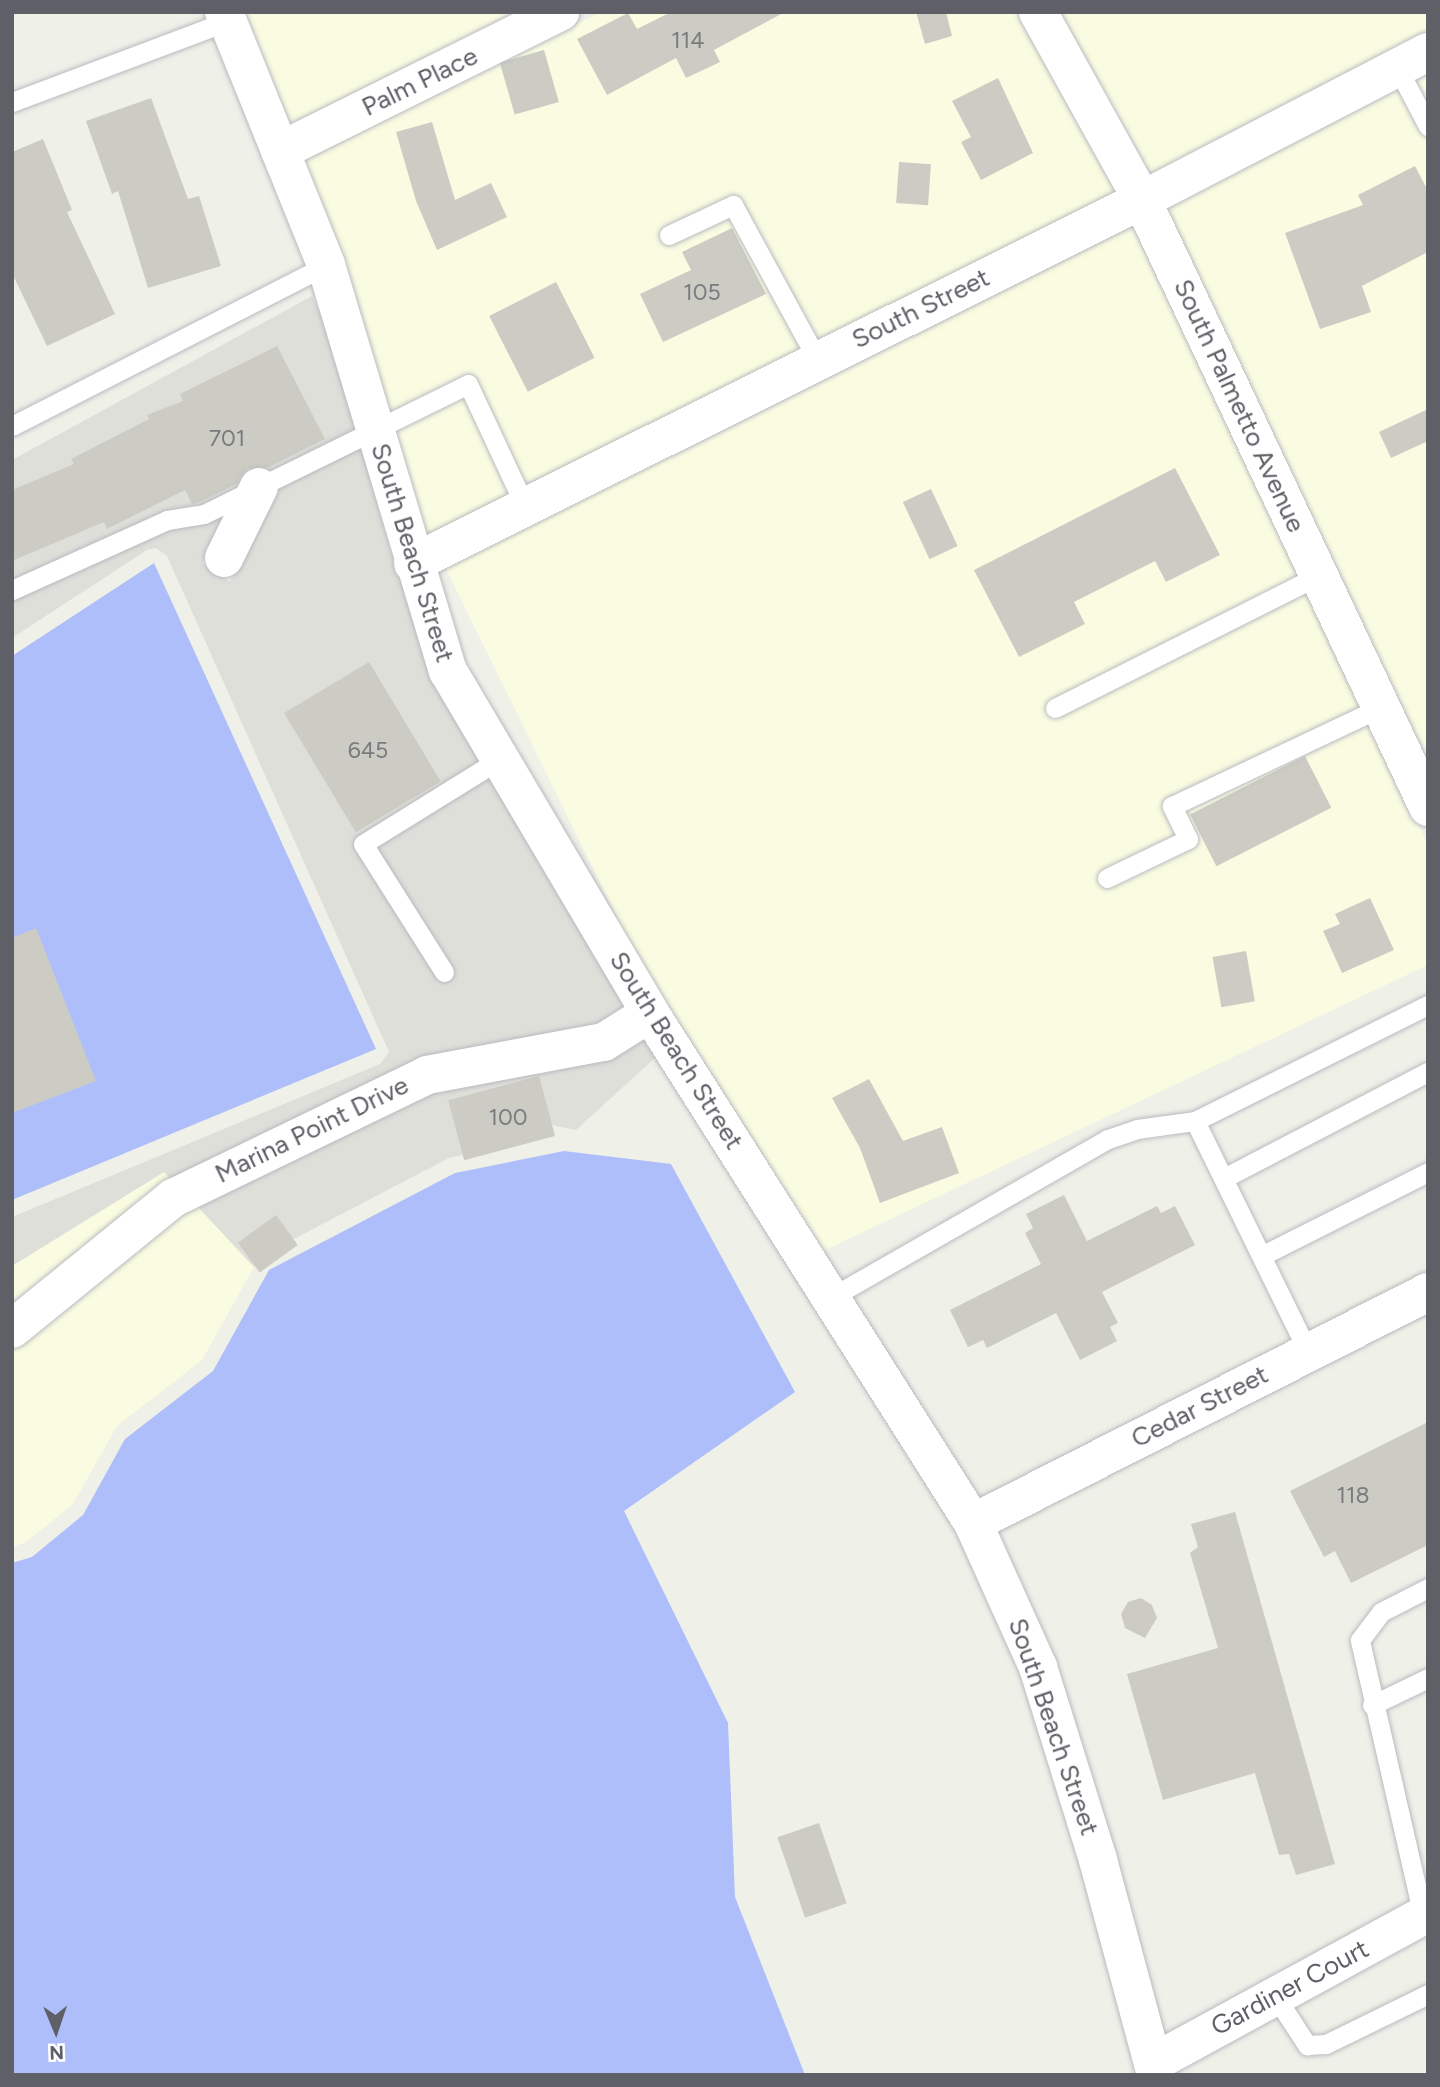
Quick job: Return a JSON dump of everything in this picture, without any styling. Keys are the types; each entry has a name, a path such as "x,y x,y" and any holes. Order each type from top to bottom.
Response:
{"street":[{"name":"Palm Place","path":"280,151 560,12"},
{"name":"South Palmetto Avenue","path":"1038,12 1142,200 1428,807"},
{"name":"South Beach Street","path":"225,17 326,265 413,563 448,671 650,1013 973,1523 1038,1667 1098,1860 1154,2069"},
{"name":"South Street","path":"413,563 1142,200 1413,60"},
{"path":"224,558 259,486"},
{"name":"Marina Point Drive","path":"12,1329 173,1198 427,1074 604,1042 650,1013"},
{"name":"Cedar Street","path":"973,1523 1428,1292"},
{"name":"Gardiner Court","path":"1154,2069 1275,1996 1426,1914"}],"lane":[{"path":"12,102 225,17"},
{"path":"1413,60 1428,126"},
{"path":"669,235 733,205 818,361"},
{"path":"12,426 326,265"},
{"path":"12,590 167,520 204,514 468,384 525,506"},
{"path":"1055,708 1319,575"},
{"path":"1107,878 1188,839 1172,806 1381,707"},
{"path":"444,972 363,844 500,759"},
{"path":"830,1297 1108,1139 1137,1129 1195,1121 1428,1005"},
{"path":"1224,1178 1428,1072"},
{"path":"1195,1121 1263,1255 1308,1352"},
{"path":"1263,1255 1428,1172"},
{"path":"1426,1914 1372,1705 1360,1640 1381,1612 1428,1588"},
{"path":"1372,1705 1428,1678"},
{"path":"1275,1996 1307,2045 1326,2045 1428,1994"}],"shaded area":[{"path":"242,12 520,12 288,127"},
{"path":"601,12 1019,12 1118,191 429,534 411,499 302,160"},
{"path":"1057,12 1428,12 1428,31 1148,176"},
{"path":"1428,72 1428,768 1164,208"},
{"path":"1134,224 1428,845 1428,965 821,1252 639,962 445,567"},
{"path":"312,296 328,330 391,553 433,677 626,1007 598,1024 171,1179 164,1172 12,1266 12,1217 380,1064 389,1052 167,556 156,548 147,550 12,638 12,460","holes":["253,462 281,480 230,582 202,564"]},
{"path":"645,1037 657,1056 576,1130 543,1123 480,1151 449,1158 263,1255 254,1267 197,1206 432,1092"},
{"path":"164,1172 171,1179 12,1306 12,1266"},
{"path":"197,1206 254,1267 202,1360 117,1426 73,1504 26,1542 12,1547 12,1351 181,1214"}],"water":[{"path":"154,563 376,1049 12,1200 12,656"},
{"path":"564,1151 671,1164 795,1392 624,1511 728,1723 735,1897 805,2075 12,2075 12,1563 32,1557 83,1515 125,1439 213,1371 269,1270 455,1173"}],"building":[{"path":"671,12 785,12 714,50 720,62 686,78 676,58 607,95 577,39 628,13 637,29"},
{"path":"916,12 946,12 952,36 925,44"},
{"path":"544,50 559,102 515,115 500,63"},
{"path":"998,78 1033,153 981,180 961,142 971,137 952,101"},
{"path":"151,98 188,199 199,196 221,266 148,288 118,191 112,194 86,121"},
{"path":"432,122 455,200 491,183 507,217 437,250 416,201 396,132"},
{"path":"43,139 72,210 67,212 115,314 47,346 12,273 12,152"},
{"path":"899,162 931,164 928,205 896,203"},
{"path":"1415,166 1428,191 1428,252 1362,286 1371,312 1320,329 1285,233 1363,205 1358,195"},
{"path":"732,228 766,294 663,342 640,294 691,270 682,252"},
{"path":"556,282 595,358 528,392 489,316"},
{"path":"277,346 325,439 269,467 247,469 236,484 200,502 192,504 185,490 107,529 104,522 12,561 12,490 74,464 71,459 149,419 147,415 183,401 180,394"},
{"path":"1428,409 1428,441 1391,458 1379,432"},
{"path":"1175,468 1220,555 1166,582 1155,561 1074,602 1085,624 1019,657 974,570"},
{"path":"931,489 958,546 930,559 903,502"},
{"path":"369,662 441,781 356,832 284,713"},
{"path":"1305,756 1331,808 1216,866 1190,815"},
{"path":"1370,898 1394,950 1342,973 1323,931 1340,924 1335,914"},
{"path":"36,928 96,1081 12,1113 12,938"},
{"path":"1246,951 1255,1001 1221,1007 1213,957"},
{"path":"539,1076 555,1136 464,1160 448,1100"},
{"path":"869,1079 903,1141 942,1127 959,1173 880,1203 860,1148 832,1098"},
{"path":"1064,1195 1087,1241 1157,1206 1161,1213 1175,1206 1195,1245 1102,1292 1118,1323 1110,1327 1117,1341 1080,1360 1056,1313 987,1348 983,1340 968,1347 950,1310 1041,1264 1025,1233 1033,1228 1026,1214"},
{"path":"276,1215 298,1245 260,1273 238,1243"},
{"path":"1428,1422 1428,1545 1351,1583 1335,1551 1324,1557 1290,1491"},
{"path":"1235,1512 1335,1864 1296,1875 1289,1854 1279,1855 1255,1773 1163,1800 1127,1674 1218,1648 1190,1553 1198,1547 1191,1524"},
{"path":"1141,1598 1152,1605 1157,1618 1145,1638 1125,1628 1121,1614 1128,1602"},
{"path":"819,1823 847,1903 805,1918 777,1837"}]}
